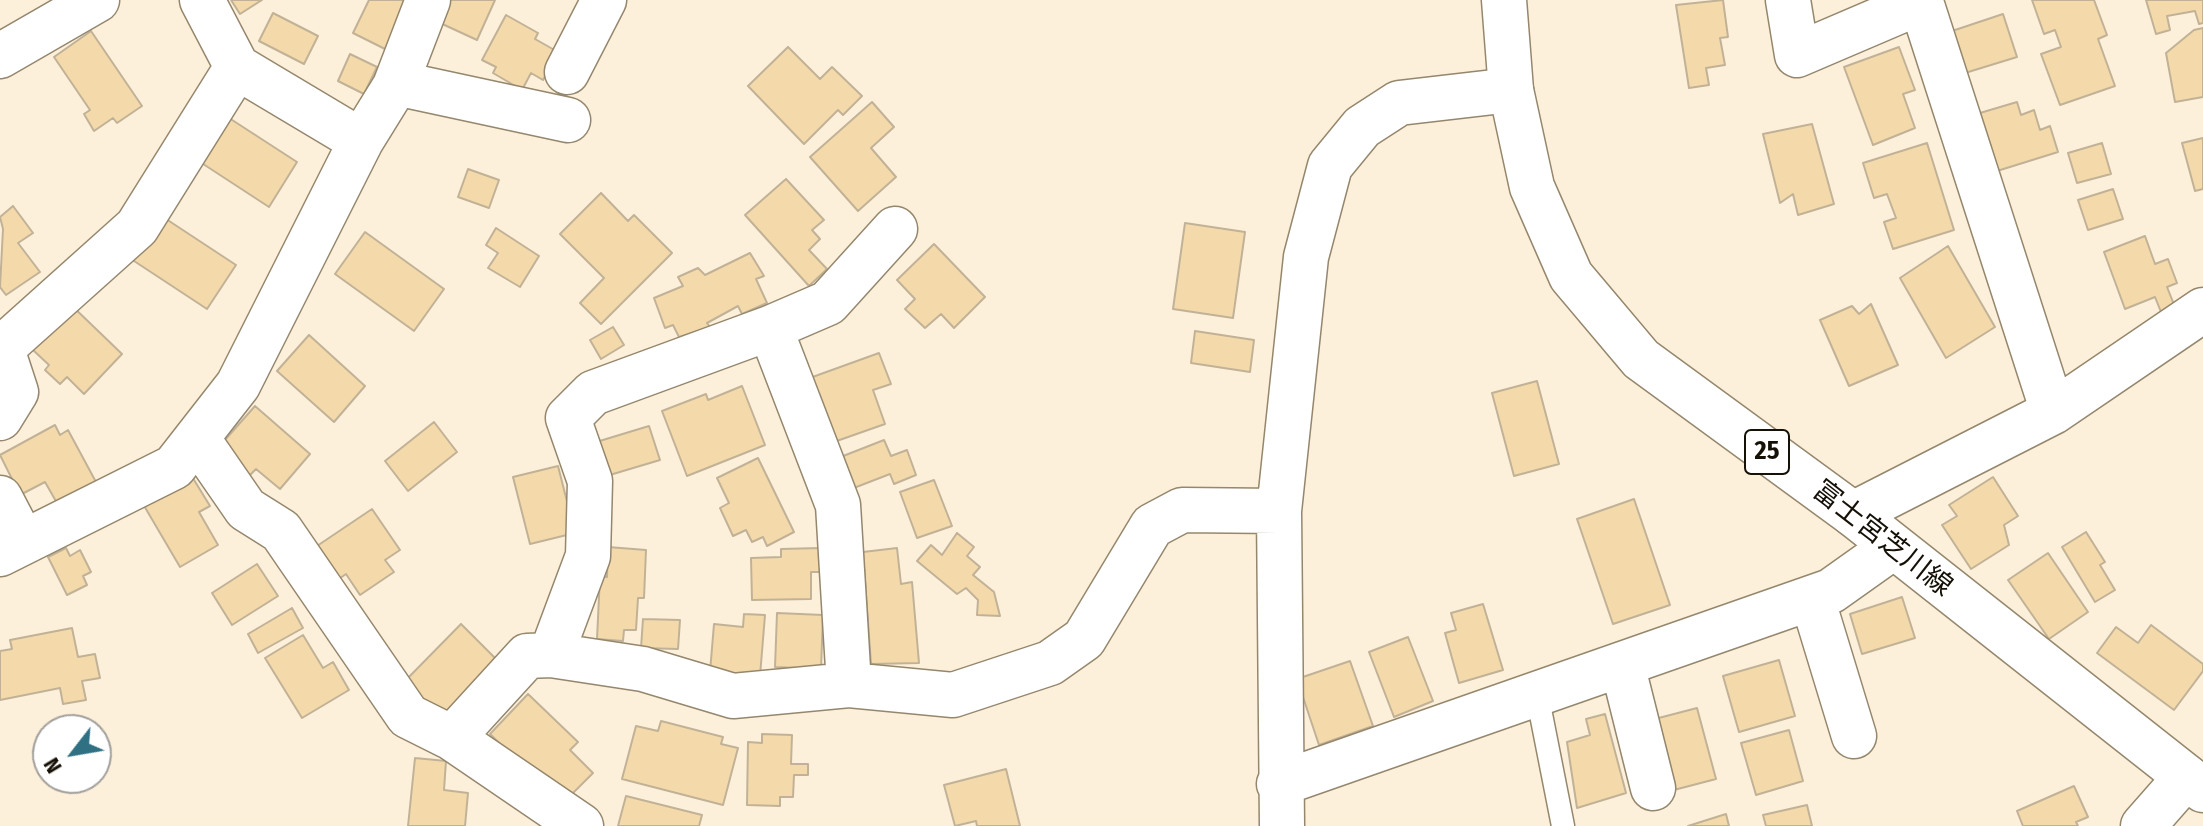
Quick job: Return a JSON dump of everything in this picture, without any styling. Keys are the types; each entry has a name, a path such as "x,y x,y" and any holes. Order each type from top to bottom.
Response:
{"street":[{"path":"0,56 97,0"},
{"path":"202,0 237,67 361,141"},
{"path":"0,498 12,548 174,467 238,385 361,141 396,83 428,0"},
{"path":"567,72 604,0"},
{"name":"富士宮芝川線","path":"1504,0 1511,90 1532,187 1571,276 1641,359 1853,514 2195,783"},
{"path":"1788,0 1797,55 1921,2 2053,412"},
{"path":"0,418 16,392 1,345 137,227 237,67"},
{"path":"396,83 568,120"},
{"path":"1511,90 1399,103 1362,127 1330,166 1306,257 1279,511 1280,805 1537,694 1831,591 1893,547"},
{"path":"551,655 588,556 590,481 568,418 593,393 770,328 828,303 895,229"},
{"path":"1853,514 2053,412 2203,310"},
{"path":"770,328 838,505 849,685"},
{"path":"197,438 246,509 281,531 408,716 452,738 581,826"},
{"path":"452,738 527,656 551,655 643,669 733,696 849,685 953,695 1050,663 1084,639 1152,526 1182,510 1279,511"},
{"path":"1812,598 1854,736"},
{"path":"1622,664 1653,788"},
{"path":"2143,826 2195,783"}],"lane":[{"path":"1537,694 1563,826"}],"building":[{"path":"231,0 262,0 240,14"},
{"path":"369,0 410,0 387,50 353,33"},
{"path":"448,0 495,0 477,40 438,22"},
{"path":"1723,0 1728,37 1720,38 1725,65 1706,68 1709,85 1689,88 1676,5"},
{"path":"2032,0 2094,0 2107,35 2098,39 2115,86 2060,105 2041,54 2061,47 2055,30 2044,34"},
{"path":"2146,0 2203,0 2203,23 2199,24 2195,11 2167,16 2170,30 2156,34"},
{"path":"273,13 318,36 304,64 259,41"},
{"path":"2003,14 2017,57 1965,73 1952,31"},
{"path":"506,15 538,33 535,39 558,52 543,80 531,73 522,90 493,73 496,67 482,60"},
{"path":"2203,28 2203,97 2175,102 2166,53 2194,30"},
{"path":"91,31 142,106 117,123 113,118 94,131 84,114 90,110 54,57"},
{"path":"788,47 820,79 832,67 862,96 843,115 838,110 804,144 748,86"},
{"path":"1899,47 1915,90 1903,94 1915,128 1873,145 1844,67"},
{"path":"350,54 377,67 364,94 338,81"},
{"path":"872,102 894,127 871,148 896,177 858,211 810,157"},
{"path":"2017,102 2021,115 2034,110 2040,130 2050,126 2058,152 1997,171 1980,113"},
{"path":"226,116 297,162 269,207 197,160"},
{"path":"1812,124 1834,204 1798,215 1793,194 1780,203 1763,134"},
{"path":"2203,138 2203,189 2195,191 2182,143"},
{"path":"1927,143 1954,230 1893,249 1884,222 1896,218 1887,194 1874,198 1863,163"},
{"path":"2102,143 2111,174 2077,183 2068,153"},
{"path":"468,169 499,180 489,208 458,197"},
{"path":"786,179 824,220 812,230 820,239 809,250 827,269 809,286 745,215"},
{"path":"2113,189 2123,219 2088,230 2078,200"},
{"path":"601,193 628,221 634,215 672,253 601,324 580,303 604,278 560,234"},
{"path":"13,206 33,233 18,243 40,272 6,295 0,287 3,229 0,217"},
{"path":"160,215 236,265 207,309 131,259"},
{"path":"1185,223 1245,232 1233,318 1173,309"},
{"path":"496,228 539,256 520,287 488,268 498,253 486,245"},
{"path":"365,232 444,289 414,331 335,274"},
{"path":"2145,236 2155,264 2168,259 2177,283 2167,287 2175,307 2161,312 2155,297 2125,309 2104,252"},
{"path":"934,244 985,297 954,328 941,314 925,328 905,309 915,299 897,280"},
{"path":"1948,246 1995,327 1946,358 1900,278"},
{"path":"750,253 764,276 756,279 767,303 742,314 738,306 707,323 710,327 679,337 673,325 665,328 654,298 683,286 678,277 698,268 705,275"},
{"path":"68,302 122,354 84,394 67,377 60,384 45,370 49,365 33,350 49,334"},
{"path":"1871,304 1898,365 1849,386 1820,320 1852,306 1859,314"},
{"path":"613,327 624,345 601,359 590,340"},
{"path":"1195,331 1254,340 1250,372 1191,363"},
{"path":"309,335 365,386 334,422 277,371"},
{"path":"879,353 891,384 873,390 885,424 831,443 807,379"},
{"path":"1537,381 1559,464 1514,476 1492,393"},
{"path":"742,386 765,445 687,476 662,411 706,394 708,400"},
{"path":"255,406 310,454 280,489 256,469 248,477 216,450"},
{"path":"434,422 457,452 408,491 385,461"},
{"path":"55,425 60,435 68,430 96,482 57,503 45,482 20,495 0,455"},
{"path":"649,426 660,460 603,477 593,443"},
{"path":"884,440 891,456 907,450 916,475 894,484 890,474 846,491 833,460"},
{"path":"758,458 794,532 767,546 763,537 752,542 746,530 733,536 720,508 729,503 717,478"},
{"path":"558,466 575,533 530,544 513,477"},
{"path":"191,475 210,506 199,512 218,545 180,567 143,504"},
{"path":"1993,477 2018,516 2004,525 2009,545 1971,569 1942,525 1957,516 1949,505"},
{"path":"934,480 952,526 917,538 900,492"},
{"path":"1634,499 1670,605 1613,624 1577,519"},
{"path":"372,509 400,550 385,560 394,572 360,595 346,574 336,581 314,548"},
{"path":"2086,532 2105,562 2100,565 2115,590 2095,602 2062,547"},
{"path":"957,533 974,547 967,556 980,567 973,575 994,592 1000,616 977,615 978,600 966,588 957,594 917,561 931,545 942,555"},
{"path":"608,547 646,550 644,598 638,598 636,630 624,630 623,641 597,639 600,576 607,577"},
{"path":"66,548 70,556 80,550 91,572 83,576 87,585 67,595 48,557"},
{"path":"821,548 821,572 811,572 811,599 752,600 751,558 781,557 781,549"},
{"path":"897,548 901,584 912,582 919,663 871,664 863,552"},
{"path":"2048,553 2088,612 2049,639 2008,580"},
{"path":"257,564 278,596 232,625 212,593"},
{"path":"1902,597 1915,638 1862,654 1850,614"},
{"path":"1483,604 1503,670 1459,683 1445,633 1456,630 1451,613"},
{"path":"292,608 303,628 258,653 248,634"},
{"path":"777,613 823,615 821,669 775,667"},
{"path":"744,614 765,615 760,676 710,672 714,624 743,627"},
{"path":"643,619 680,620 678,649 641,648"},
{"path":"461,624 500,663 444,720 405,681"},
{"path":"2151,625 2203,664 2203,671 2174,710 2097,653 2116,627 2138,643"},
{"path":"72,628 78,657 95,654 100,678 82,681 86,700 63,704 60,688 0,700 0,651 12,649 10,640"},
{"path":"303,635 323,668 333,662 349,690 302,718 265,658"},
{"path":"1408,637 1433,701 1394,717 1369,652"},
{"path":"1779,660 1795,716 1739,732 1723,676"},
{"path":"1350,661 1373,726 1319,745 1297,679"},
{"path":"528,694 578,742 570,750 593,773 568,798 545,788 490,734"},
{"path":"1697,708 1716,779 1670,791 1651,720"},
{"path":"1605,714 1626,793 1577,808 1567,742 1590,735 1586,719"},
{"path":"661,721 723,737 721,744 738,748 723,805 622,779 636,726 658,731"},
{"path":"1789,730 1803,781 1756,795 1741,743"},
{"path":"762,734 792,735 791,764 808,764 808,775 794,775 793,797 780,797 780,806 747,805 748,742 762,743"},
{"path":"415,758 446,761 444,790 468,793 465,826 408,826"},
{"path":"1006,769 1020,826 977,826 976,821 955,826 944,785"},
{"path":"2074,786 2088,817 2076,822 2078,826 2023,826 2017,811"},
{"path":"626,796 702,815 699,826 618,826"},
{"path":"1807,805 1812,826 1766,826 1763,815"},
{"path":"1726,814 1729,826 1688,826"}]}
